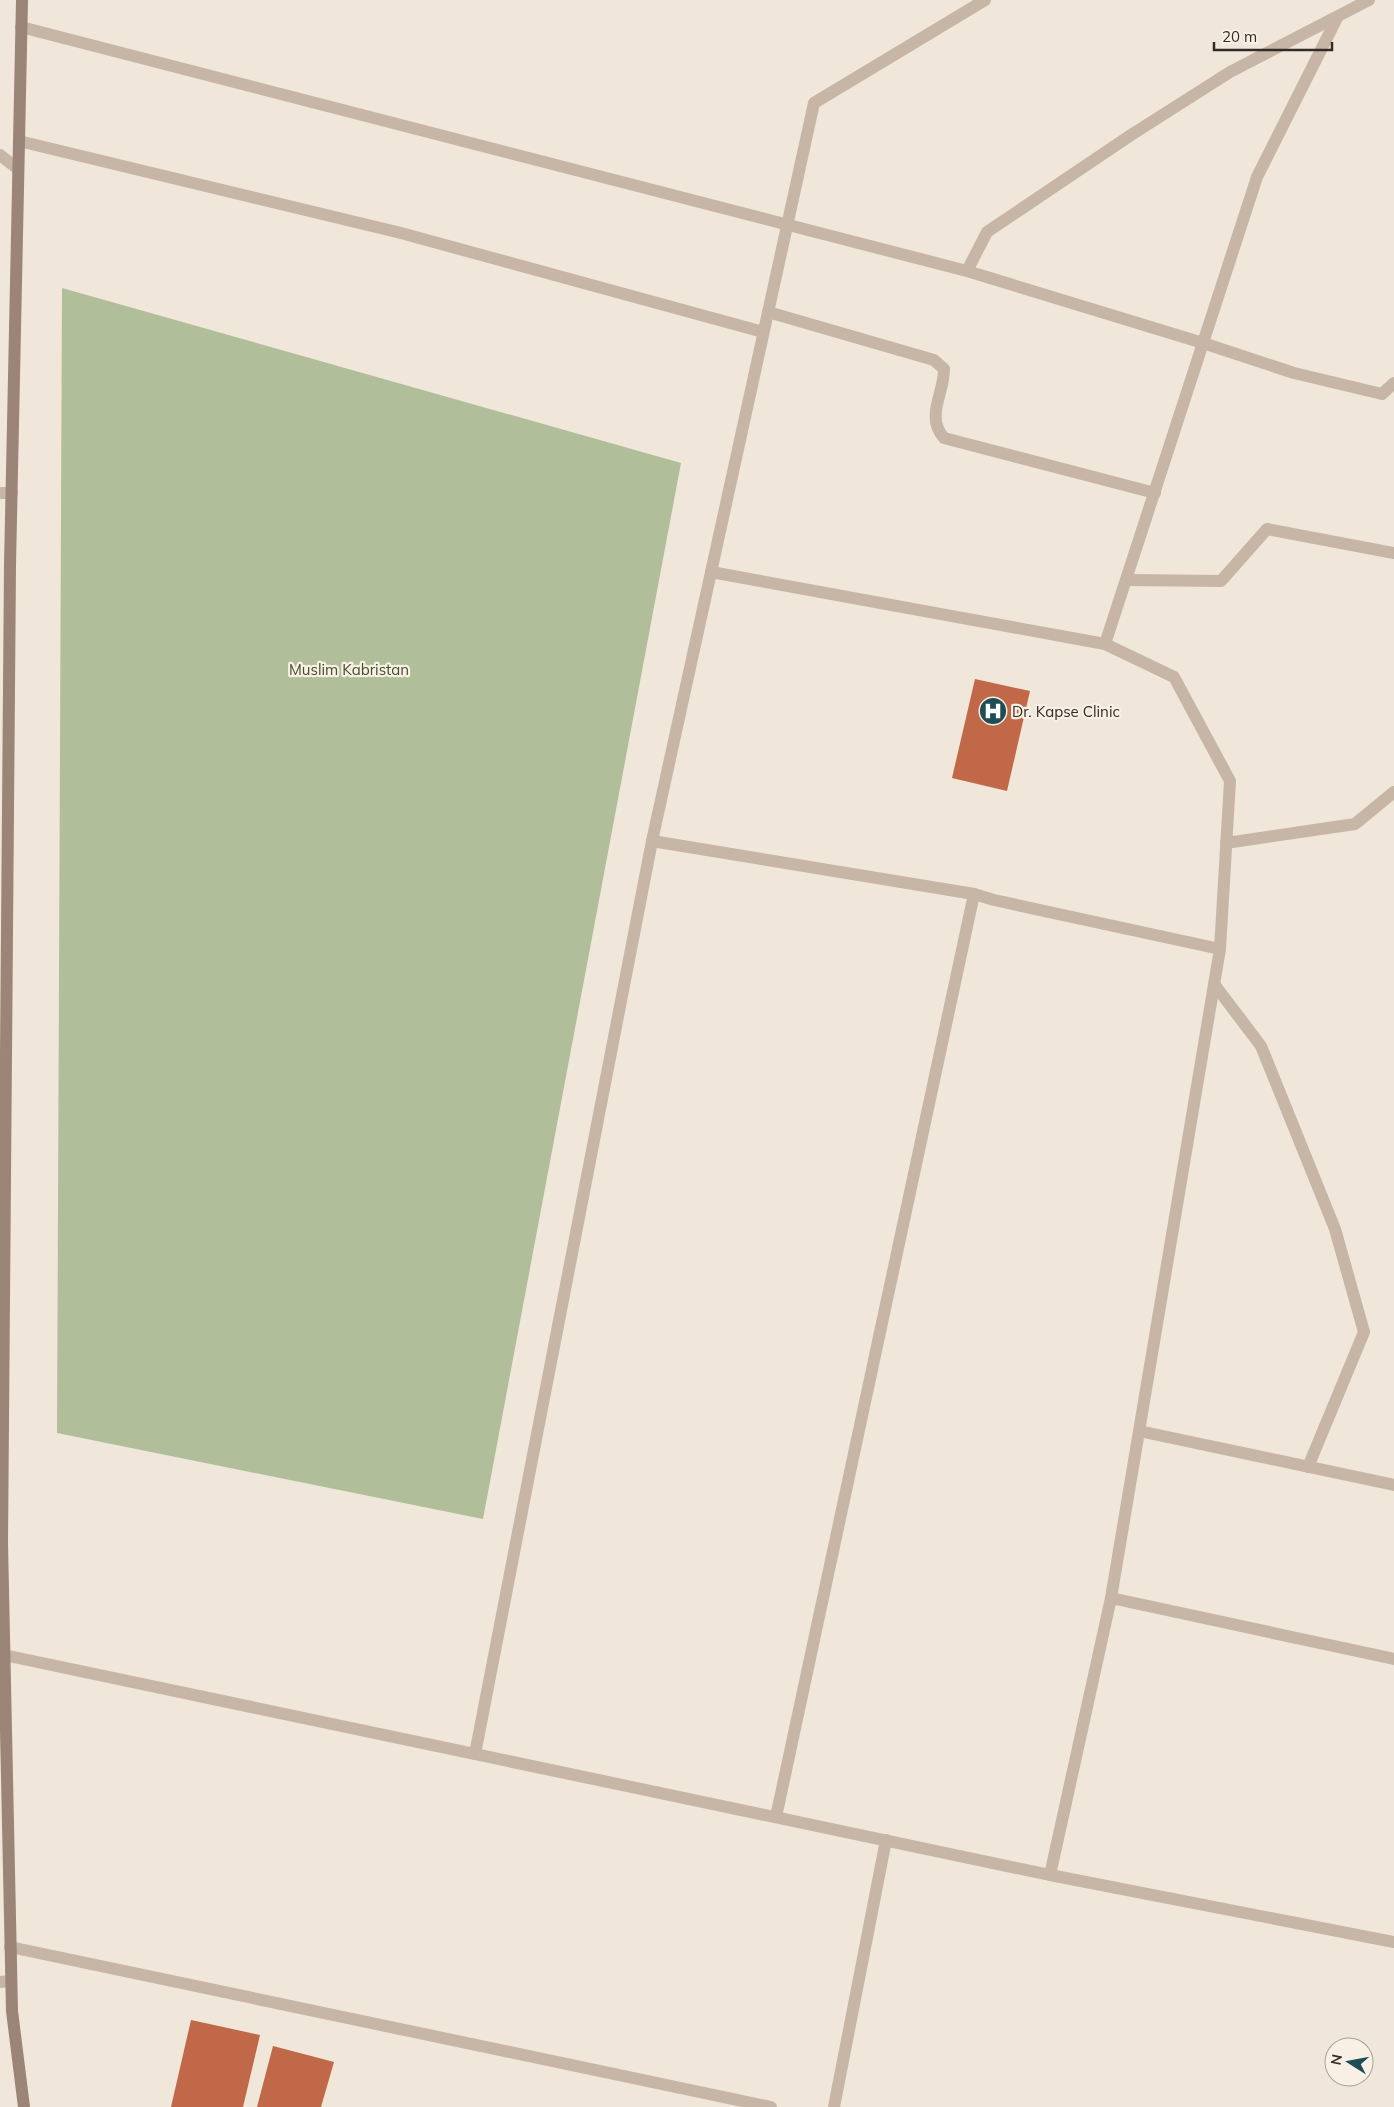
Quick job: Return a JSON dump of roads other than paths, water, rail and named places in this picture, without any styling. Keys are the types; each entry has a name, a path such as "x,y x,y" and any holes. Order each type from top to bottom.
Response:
{"main road":[{"path":"22,0 19,141 6,493 2,1543 10,1947 6,1982 12,2011 24,2107"}],"street":[{"path":"475,1754 652,840 814,103 985,0"},
{"path":"967,271 987,232 1131,135 1230,72 1369,0"},
{"path":"1105,644 1258,177 1336,18"},
{"path":"21,27 967,271 1204,343 1294,373 1382,394 1394,383"},
{"path":"19,141 402,233 764,332"},
{"path":"0,155 18,169"},
{"path":"768,312 934,360 944,369 944,383 934,416 937,430 944,438 1155,493"},
{"path":"1127,580 1221,580 1267,529 1394,552"},
{"path":"711,572 1105,644 1174,677 1230,781 1220,948 1111,1598 1050,1875"},
{"path":"1226,843 1355,824 1394,792"},
{"path":"652,840 974,894 994,900 1220,948"},
{"path":"776,1817 974,894"},
{"path":"1214,984 1261,1046 1335,1229 1364,1332 1308,1467"},
{"path":"1139,1432 1394,1485"},
{"path":"1111,1598 1394,1659"},
{"path":"4,1655 1050,1875 1394,1942"},
{"path":"834,2107 886,1840"},
{"path":"10,1947 770,2107"}],"place":[{"name":"Dr. Kapse Clinic","path":"993,711"}],"park label":[{"name":"Muslim Kabristan","path":"349,669"}]}
